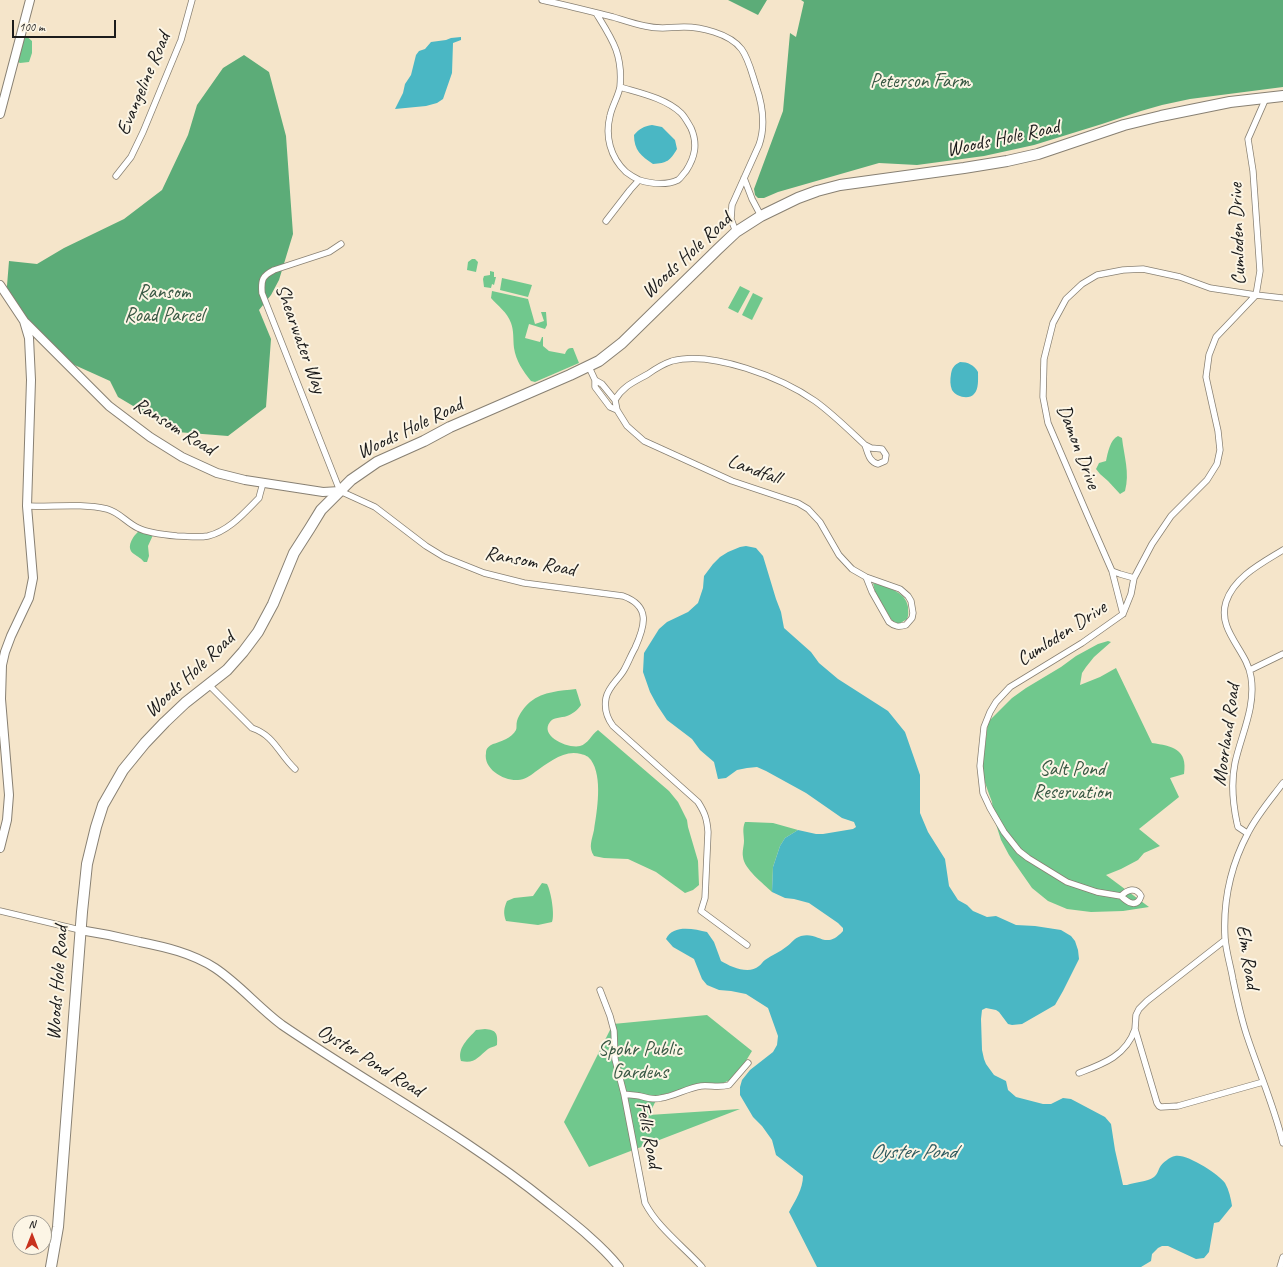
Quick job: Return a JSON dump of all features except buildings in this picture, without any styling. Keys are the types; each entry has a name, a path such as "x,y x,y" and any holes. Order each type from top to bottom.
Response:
{"highway":[{"name":"Woods Hole Road","path":"51,1267 59,1220 80,930 87,864 96,827 104,805 123,770 145,743 175,713 227,670 243,652 258,632 273,604 294,553 321,510 351,480 377,462 424,441 450,427 589,367 611,353 736,232 785,203 807,194 828,188 866,181 964,168 1038,154 1160,116 1230,102 1283,96"}],"main road":[{"path":"0,114 30,0"},
{"path":"0,285 24,321 29,338 31,365 27,506 32,568 32,588 26,608 11,636 5,652 1,670 1,699 9,795 7,820 0,848"},
{"name":"Ransom Road","path":"24,321 109,406 150,437 182,457 226,476 323,492 340,491"},
{"name":"Oyster Pond Road","path":"80,930 111,935 166,948 194,957 215,968 282,1025 450,1132 500,1166 570,1220 620,1267"}],"street":[{"name":"Evangeline Road","path":"116,176 131,157 143,132 182,40 192,0"},
{"path":"542,0 658,29 684,27 708,30 730,38 740,47 746,56 751,70 760,99 764,120 762,138 735,198 731,213 732,224 736,232"},
{"path":"596,13 615,44 620,62 620,86 618,97 610,114 608,130 609,145 616,160 626,173 639,180 650,183 668,184 680,179 692,160 695,146 688,121 683,114 672,106 620,86"},
{"name":"Cumloden Drive","path":"1120,896 1097,892 1067,882 1052,874 1019,851 1004,832 990,808 984,793 980,766 984,727 996,702 1010,687 1082,643 1123,614 1131,594 1134,578 1152,544 1170,516 1207,480 1217,464 1220,450 1218,432 1206,377 1209,355 1216,337 1256,295 1260,271 1248,139 1266,98"},
{"path":"744,178 752,199 761,216"},
{"path":"606,221 639,180"},
{"name":"Shearwater Way","path":"340,491 262,293 261,282 266,274 274,270 329,252 341,244"},
{"name":"Damon Drive","path":"1123,614 1112,571 1048,423 1043,397 1044,359 1054,322 1066,299 1082,284 1097,275 1123,270 1143,269 1180,277 1210,288 1283,298"},
{"path":"615,400 623,389 660,366 672,361 686,359 715,361 755,371 775,378 790,386 824,408 865,445"},
{"name":"Landfall","path":"589,367 595,380 595,387 610,407 617,410"},
{"name":"Landfall","path":"595,380 602,384 615,400 617,410 627,426 644,441 739,484 802,505 820,522 842,558 852,569 866,577 895,587 908,596 912,601 913,613 912,618 906,625 898,627 889,622 872,592 866,577"},
{"path":"27,506 97,507 109,510 140,529 172,536 200,537 209,536 220,531 240,517 259,498 263,483"},
{"name":"Ransom Road","path":"340,491 374,507 426,546 444,557 484,573 524,583 622,596 638,605 643,614 643,628 624,670 606,697 606,713 608,720 693,797 705,813 708,821 708,837 705,898 701,911 747,945"},
{"name":"Moorland Road","path":"1248,833 1238,827 1233,785 1236,762 1249,710 1252,687 1250,670 1227,630 1224,614 1226,601 1233,589 1254,567 1283,550"},
{"path":"1112,571 1134,578"},
{"path":"1250,670 1283,654"},
{"path":"209,685 252,728 261,731 275,743 286,761 294,769"},
{"name":"Elm Road","path":"1283,783 1253,823 1236,860 1228,891 1225,917 1226,940 1241,1015 1283,1143"},
{"path":"0,911 80,930"},
{"path":"1079,1073 1106,1062 1126,1047 1131,1040 1135,1029 1136,1016 1139,1009 1147,1001 1226,940"},
{"name":"Fells Road","path":"600,990 614,1031 616,1059 645,1203 650,1212 664,1228 702,1267"},
{"path":"1135,1029 1157,1103 1161,1107 1178,1106 1263,1082"},
{"path":"624,1094 660,1099 692,1087 725,1086 729,1085 748,1063"},
{"path":"1280,1267 1283,1257"}],"green space":[{"path":"728,0 767,0 758,15"},
{"name":"Peterson Farm","path":"801,0 1283,0 1283,87 1190,99 1162,105 1034,145 984,156 917,165 879,163 778,192 764,198 758,198 755,195 754,189 783,111 790,33 796,37 804,2"},
{"path":"25,35 32,41 32,53 29,62 20,63 18,62"},
{"name":"Ransom Road Parcel","path":"244,55 269,72 286,136 293,234 279,280 271,295 259,310 271,339 266,407 228,436 177,432 118,397 110,381 59,358 6,298 9,261 37,264 64,248 124,219 162,190 188,135 197,105 223,68"},
{"path":"475,259 478,262 476,272 467,270 468,262"},
{"path":"490,271 494,272 494,277 496,277 494,285 492,284 491,288 484,287 484,276 490,275"},
{"path":"502,278 532,285 528,297 500,290"},
{"path":"740,286 750,291 738,313 728,308"},
{"path":"492,291 528,299 535,324 544,321 541,312 546,312 547,325 545,329 529,324 525,338 540,342 543,337 543,346 549,351 565,354 568,349 573,348 579,363 535,382 531,381 516,357 511,323 505,312 491,298"},
{"path":"753,293 763,298 752,320 742,315"},
{"path":"1118,436 1122,438 1127,471 1125,491 1120,494 1096,469 1099,463 1106,461 1111,443"},
{"path":"139,531 153,535 148,546 149,556 147,562 144,562 130,549 132,539"},
{"path":"873,583 895,590 904,597 908,607 907,619 899,624 891,619 875,592"},
{"name":"Salt Pond Reservation","path":"1108,641 1111,642 1094,657 1082,673 1080,685 1100,677 1116,668 1152,743 1177,750 1184,759 1185,766 1184,774 1170,778 1179,797 1139,829 1160,846 1144,853 1138,860 1106,875 1149,907 1123,911 1091,912 1067,909 1048,901 1032,888 1009,855 1001,840 994,818 992,802 983,777 983,762 988,722 1012,698 1076,656 1098,644"},
{"path":"576,689 581,705 577,710 567,716 551,720 548,727 548,732 551,737 562,743 580,746 583,745 598,730 669,791 678,802 687,820 698,861 699,885 693,890 685,893 656,872 628,859 594,856 591,850 591,843 594,830 598,785 595,767 588,757 582,754 568,753 551,761 527,778 518,780 512,780 501,776 491,769 488,764 486,759 487,748 514,733 519,716 530,702 535,698 546,694"},
{"path":"745,822 773,823 798,830 785,838 780,846 773,867 772,892 750,871 744,862 743,829"},
{"path":"542,883 547,884 550,892 553,909 552,922 538,925 506,921 504,911 507,901 514,898 533,896"},
{"name":"Spohr Public Gardens","path":"707,1015 752,1051 736,1077 715,1087 687,1088 658,1096 649,1115 740,1109 589,1167 564,1122 613,1024"},
{"path":"476,1030 492,1030 496,1033 497,1045 488,1049 473,1061 461,1061 460,1056 462,1048 467,1040"}],"water":[{"path":"461,37 461,40 453,43 452,73 443,99 437,103 426,106 395,109 403,93 405,84 411,75 416,55 419,51 425,49 431,42"},
{"path":"652,125 662,127 675,140 677,149 668,161 653,164 639,152 635,145 634,135 642,128"},
{"path":"960,362 970,364 975,367 978,372 976,392 969,397 959,396 951,388 950,380 952,370"},
{"name":"Oyster Pond","path":"746,546 756,548 763,556 781,612 784,628 811,652 819,663 838,679 888,711 905,732 920,775 920,813 928,832 945,859 949,886 958,900 967,905 973,911 987,917 996,916 1016,925 1061,930 1071,936 1075,941 1079,959 1055,1005 1022,1024 1012,1025 1008,1024 996,1010 986,1008 982,1010 982,1050 986,1064 994,1075 1006,1081 1008,1090 1016,1097 1043,1104 1051,1104 1063,1098 1071,1099 1105,1117 1111,1124 1123,1185 1151,1179 1156,1175 1162,1164 1175,1156 1180,1156 1194,1161 1222,1179 1228,1189 1232,1206 1219,1222 1214,1223 1209,1252 1204,1258 1196,1259 1168,1246 1162,1246 1152,1254 1151,1261 1141,1267 817,1267 789,1212 800,1190 803,1176 776,1155 772,1140 762,1126 753,1117 740,1095 742,1080 750,1070 773,1052 777,1045 778,1036 768,1008 746,994 719,990 707,985 702,979 694,959 673,947 666,939 669,934 679,929 707,932 714,942 721,961 735,968 750,970 755,969 765,960 784,949 795,939 801,936 807,935 831,940 843,931 843,928 838,923 809,903 785,898 772,892 773,867 780,846 785,838 798,830 823,834 853,829 856,827 854,822 842,818 806,793 757,767 737,770 726,778 718,779 714,762 700,750 692,739 667,720 650,692 643,672 644,653 659,629 667,622 688,612 698,603 703,588 704,576 720,557 728,552"}]}
